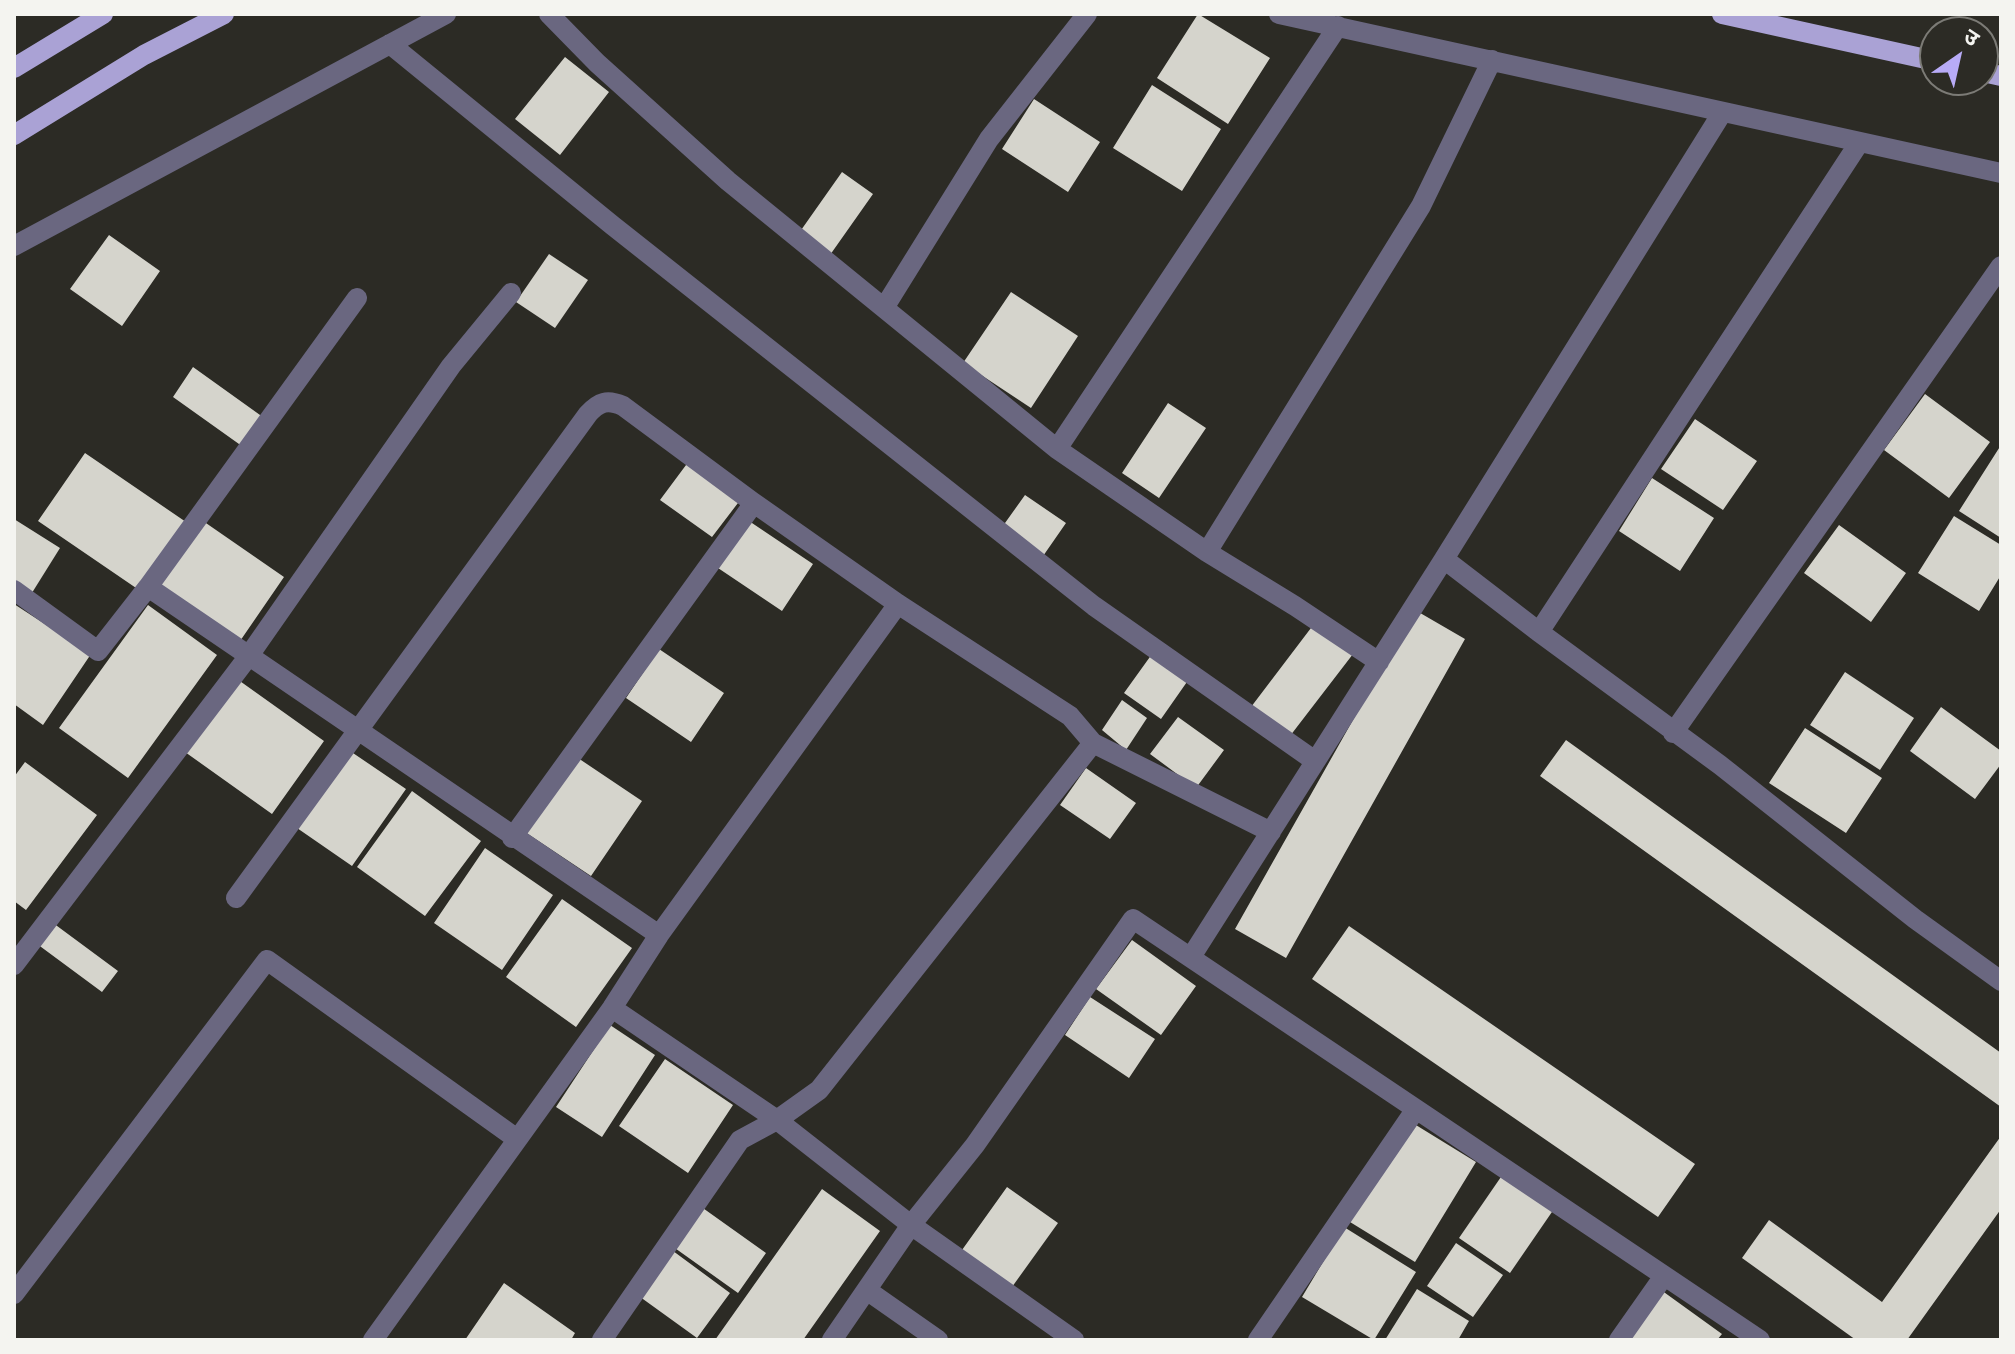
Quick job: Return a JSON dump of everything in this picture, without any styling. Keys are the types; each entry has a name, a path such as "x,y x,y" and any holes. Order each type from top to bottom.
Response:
{"main road":[{"path":"14,68 103,14"},
{"path":"14,135 144,55 224,14"},
{"path":"1722,14 1919,57"}],"street":[{"path":"14,246 446,14"},
{"path":"549,14 597,63 728,181 1057,449 1207,552 1379,662"},
{"path":"884,308 989,139 1087,14"},
{"path":"1279,14 2001,173"},
{"path":"1057,449 1338,26"},
{"path":"390,44 600,216 1082,596 1315,761"},
{"path":"1207,552 1421,206 1492,60"},
{"path":"1191,957 1722,113"},
{"path":"1539,632 1859,143"},
{"path":"1673,733 2001,266"},
{"path":"14,965 248,657 451,366 511,293"},
{"path":"14,590 98,651 148,587 357,298"},
{"path":"236,898 578,427 598,403 612,401 898,604 1070,716 1093,743 1271,832"},
{"path":"512,838 754,503"},
{"path":"1444,559 1673,733 1720,765 1915,919 2001,981"},
{"path":"148,587 512,838 659,935"},
{"path":"373,1340 898,604"},
{"path":"602,1340 740,1140 777,1120 819,1090 1093,743"},
{"path":"832,1340 911,1225 975,1145 1133,919 1760,1340"},
{"path":"14,1294 267,960 517,1139"},
{"path":"612,1008 777,1120 911,1225 1074,1340"},
{"path":"1258,1340 1416,1109"},
{"path":"1619,1340 1664,1276"},
{"path":"868,1291 938,1340"}],"building":[{"path":"1198,14 1270,58 1228,124 1157,78"},
{"path":"565,57 609,92 560,155 515,119"},
{"path":"1152,85 1221,129 1182,191 1113,148"},
{"path":"1034,99 1100,142 1068,192 1002,149"},
{"path":"842,172 873,194 830,255 799,233"},
{"path":"109,235 160,271 122,326 70,289"},
{"path":"549,254 588,280 555,328 516,302"},
{"path":"1011,292 1078,336 1031,408 963,363"},
{"path":"193,367 267,420 246,449 173,397"},
{"path":"1925,394 1990,442 1949,498 1884,450"},
{"path":"1168,403 1206,428 1159,498 1122,473"},
{"path":"1695,419 1757,461 1723,510 1661,469"},
{"path":"2001,445 2001,538 1959,511"},
{"path":"85,453 186,522 139,590 38,521"},
{"path":"689,461 741,499 712,537 660,500"},
{"path":"1652,478 1714,518 1680,571 1619,531"},
{"path":"1025,495 1066,523 1041,559 1000,530"},
{"path":"1954,516 2001,545 2001,575 1979,611 1918,573"},
{"path":"14,519 60,548 30,596 14,585"},
{"path":"203,521 284,577 238,644 157,588"},
{"path":"749,521 813,564 782,611 718,568"},
{"path":"1839,525 1906,573 1871,622 1804,573"},
{"path":"14,604 91,654 43,725 14,704"},
{"path":"148,605 217,655 128,778 59,728"},
{"path":"1415,610 1465,639 1286,958 1235,929"},
{"path":"1314,624 1353,654 1290,736 1251,707"},
{"path":"659,649 724,693 691,742 626,698"},
{"path":"1152,654 1189,679 1161,719 1124,693"},
{"path":"1845,672 1914,718 1880,770 1810,725"},
{"path":"237,679 324,741 272,814 185,752"},
{"path":"1122,700 1147,718 1126,750 1102,730"},
{"path":"1941,707 2001,751 2001,764 1975,799 1910,751"},
{"path":"1178,717 1224,750 1196,788 1150,754"},
{"path":"1805,728 1882,778 1846,833 1769,783"},
{"path":"1566,740 2001,1053 2001,1107 1540,776"},
{"path":"350,751 406,789 352,866 297,828"},
{"path":"575,756 642,801 591,876 525,832"},
{"path":"25,762 97,815 26,910 14,901 14,777"},
{"path":"1086,768 1136,803 1110,839 1060,805"},
{"path":"412,791 481,841 425,916 357,867"},
{"path":"485,848 553,895 502,970 434,923"},
{"path":"562,899 632,948 576,1027 506,977"},
{"path":"49,920 118,971 102,992 33,941"},
{"path":"1349,926 1695,1164 1658,1217 1312,979"},
{"path":"1132,940 1196,986 1161,1035 1096,989"},
{"path":"1090,997 1155,1039 1129,1078 1065,1035"},
{"path":"610,1025 655,1055 602,1137 556,1107"},
{"path":"665,1059 733,1105 688,1173 619,1126"},
{"path":"1411,1122 1476,1162 1415,1262 1350,1222"},
{"path":"2001,1136 2001,1209 1907,1340 1856,1340 1742,1258 1769,1220 1882,1302"},
{"path":"1503,1174 1554,1209 1510,1273 1459,1238"},
{"path":"1007,1187 1058,1223 1012,1287 962,1250"},
{"path":"822,1189 880,1231 803,1340 715,1340"},
{"path":"700,1206 766,1253 738,1293 672,1246"},
{"path":"1344,1227 1416,1272 1374,1340 1302,1297"},
{"path":"1456,1243 1503,1275 1473,1317 1427,1286"},
{"path":"669,1248 730,1293 697,1338 636,1294"},
{"path":"504,1283 575,1333 571,1340 465,1340"},
{"path":"1417,1289 1469,1321 1458,1340 1385,1340"},
{"path":"1661,1290 1722,1334 1717,1340 1625,1340"}]}
